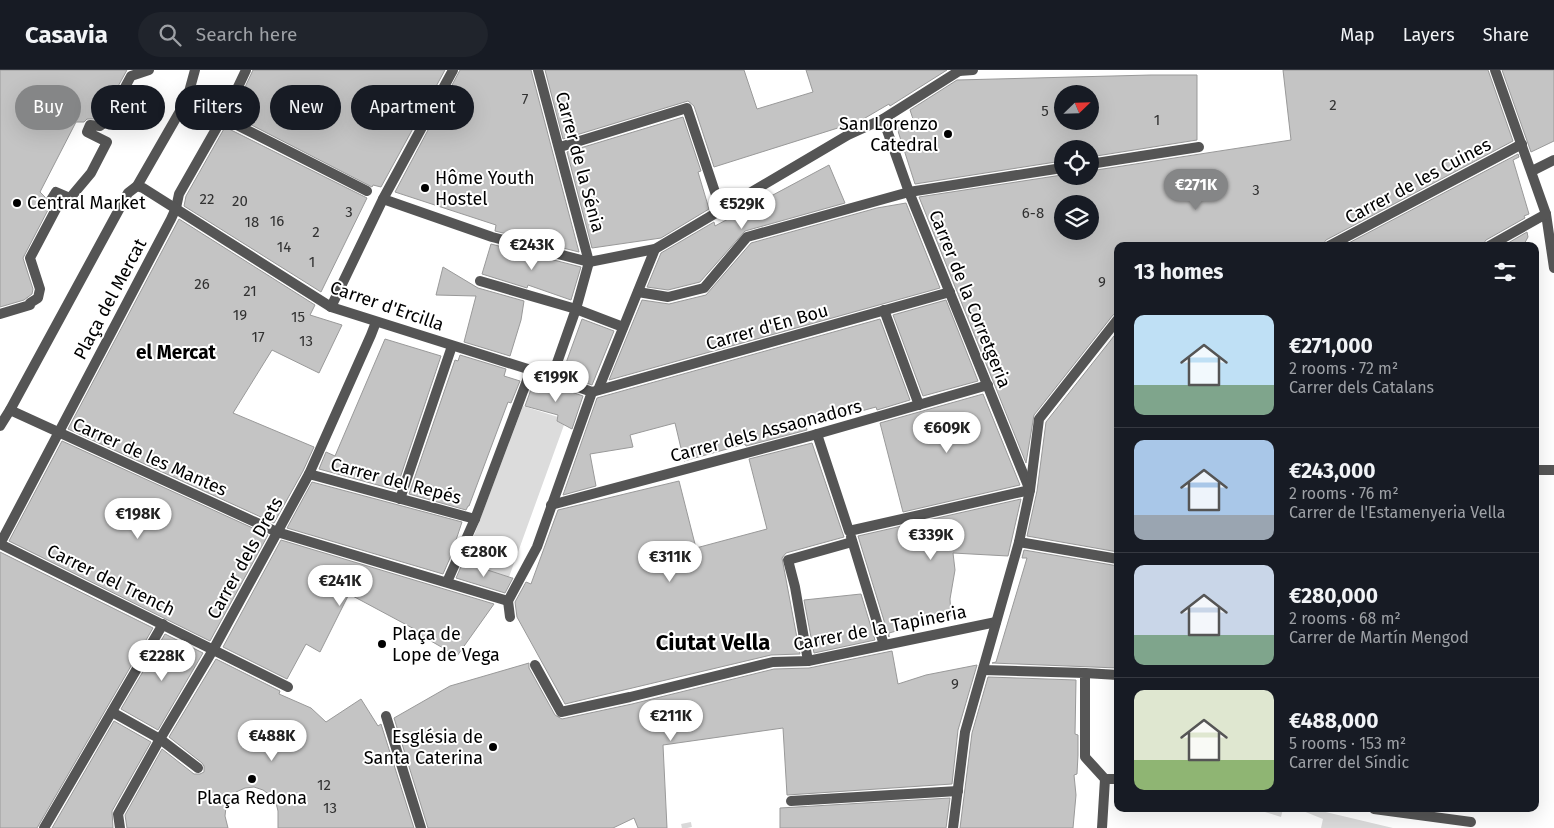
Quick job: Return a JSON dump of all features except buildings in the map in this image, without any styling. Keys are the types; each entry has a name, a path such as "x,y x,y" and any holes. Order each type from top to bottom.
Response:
{"street":[{"path":"0,317 30,305 30,303 38,298 40,288 30,258 56,209 54,200 51,200 56,192 70,198 91,173 106,142 87,132 90,124 100,126 106,120 131,76 149,70"},
{"name":"Plaça del Mercat","path":"0,426 128,193 137,186 187,99 195,70"},
{"name":"Plaça del Mercat","path":"239,85 246,70"},
{"path":"331,307 383,199 453,70"},
{"name":"Carrer de la Sénia","path":"538,70 589,262"},
{"path":"383,199 492,237 589,262 655,249 848,135 882,120 959,70 974,70"},
{"path":"1496,70 1546,214 1554,268"},
{"path":"560,148 688,108 721,210"},
{"name":"Carrer de la Corretgeria","path":"882,120 909,192 1030,490"},
{"name":"Plaça del Mercat","path":"0,544 176,208 179,194 216,130"},
{"path":"247,130 367,191"},
{"name":"Carrer de les Cuines","path":"1338,242 1522,144"},
{"path":"1099,163 1199,147"},
{"path":"1532,171 1554,160"},
{"path":"638,292 668,297 704,288 747,237 909,192 1054,169"},
{"name":"Carrer d'Ercilla","path":"137,186 176,208 331,307 595,391"},
{"path":"1496,242 1546,214"},
{"path":"510,617 508,600 537,546 595,391 655,249"},
{"path":"552,377 576,309 589,262"},
{"path":"480,281 576,309 623,326"},
{"name":"Carrer d'En Bou","path":"595,391 950,292"},
{"path":"884,310 919,405"},
{"name":"Carrer dels Drets","path":"120,828 118,814 213,650 309,474 372,335 376,322"},
{"path":"953,828 965,732 1019,542 1030,490 1039,420 1114,324"},
{"path":"400,499 452,346"},
{"path":"447,582 475,519 531,370"},
{"name":"Carrer dels Assaonadors","path":"551,505 817,434 988,385"},
{"name":"Carrer de les Mantes","path":"10,410 277,532 508,600"},
{"path":"817,434 884,645"},
{"path":"1539,470 1554,470"},
{"name":"Carrer del Repés","path":"309,474 475,519"},
{"path":"849,531 1030,490"},
{"path":"808,661 796,587 788,560 852,542"},
{"path":"1019,542 1114,558"},
{"name":"Carrer del Trench","path":"0,544 288,687"},
{"name":"Carrer de la Tapineria","path":"535,664 560,712 773,662 808,661 996,622"},
{"path":"44,828 163,624"},
{"path":"983,670 1114,675"},
{"path":"1085,673 1085,758 1105,779 1114,779"},
{"path":"112,712 160,739 198,768"},
{"path":"386,716 421,828"},
{"path":"1102,828 1105,779"},
{"path":"791,801 958,791"},
{"path":"1397,812 1472,822"}],"shaded area":[{"path":"523,406 558,417 557,421 564,425 509,577 464,562"},
{"path":"1265,812 1282,812 1281,817"},
{"path":"1306,812 1326,812 1393,828 1321,828 1323,819"}],"tunnel":[{"path":"686,823 687,828"}],"place":[{"name":"San Lorenzo Catedral","path":"948,134"},
{"name":"Hôme Youth Hostel","path":"425,188"},
{"name":"Central Market","path":"17,203"},
{"name":"Plaça de Lope de Vega","path":"382,644"},
{"name":"Església de Santa Caterina","path":"493,747"},
{"name":"Plaça Redona","path":"252,779"}],"district":[{"name":"el Mercat","path":"176,352"},
{"name":"Ciutat Vella","path":"713,642"}]}
